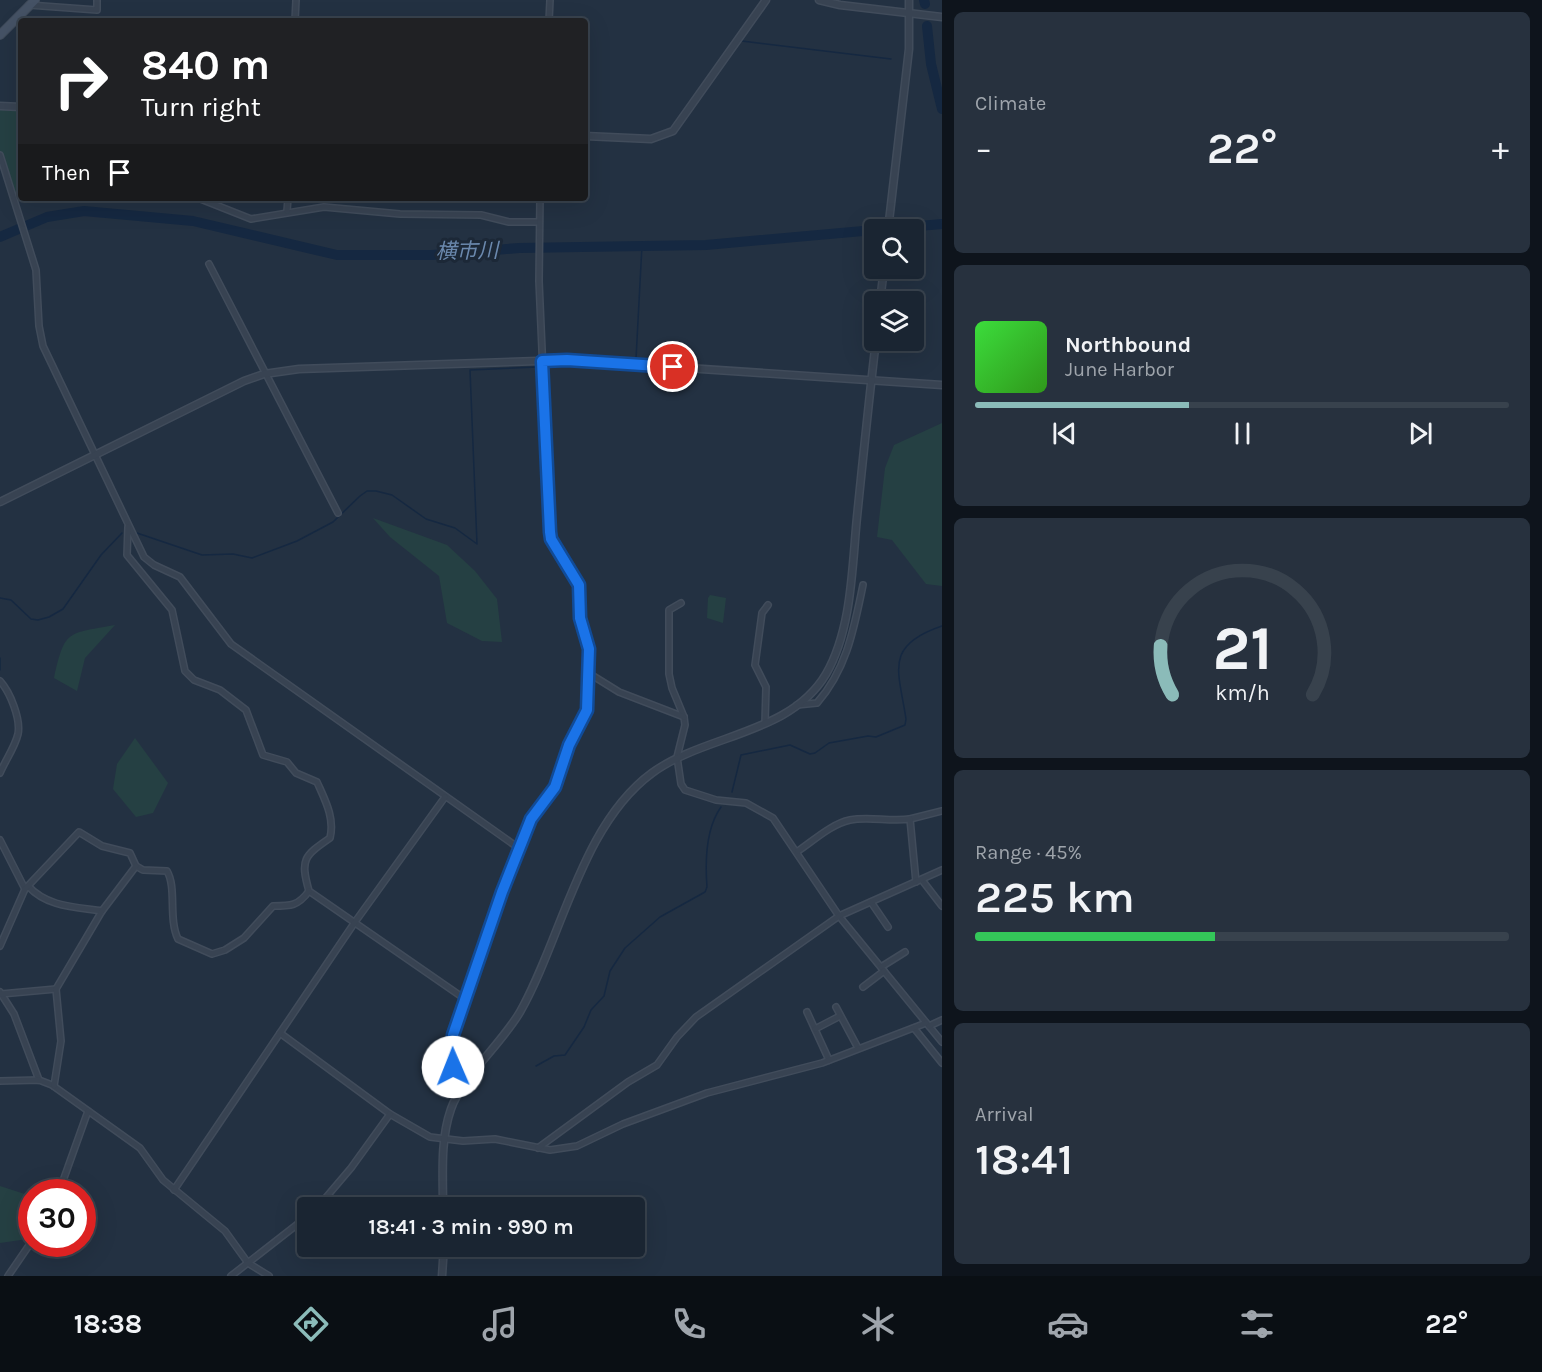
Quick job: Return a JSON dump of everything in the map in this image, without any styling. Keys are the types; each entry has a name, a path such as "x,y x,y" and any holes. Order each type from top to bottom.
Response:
{"main road":[{"path":"0,35 32,3"}],"street":[{"path":"32,3 97,10 97,0"},
{"path":"295,18 296,0"},
{"path":"549,18 550,0"},
{"path":"588,136 651,139 673,131 766,0"},
{"path":"889,219 909,49 909,0"},
{"path":"823,1 942,17"},
{"path":"0,106 18,107"},
{"path":"0,154 13,202 36,270 39,326 43,346 97,454 144,557 154,565 180,577 231,644 520,849"},
{"path":"13,202 18,199"},
{"path":"206,201 251,219 324,207 400,214 481,215 509,222 539,222"},
{"path":"287,212 288,201"},
{"path":"465,1085 457,1076 451,1058 453,1035 502,892 531,819 555,787 569,745 583,722 590,696 589,649 580,618 579,585 551,539 550,532 539,268 540,201"},
{"path":"209,264 338,513"},
{"path":"443,1197 444,1139 452,1105 508,1031 526,1001 576,884 614,813 634,788 677,757 765,723 797,705 825,676 832,663 842,628 852,569 875,351"},
{"path":"0,502 264,374 298,369 567,360 942,386"},
{"path":"128,525 127,555 172,610 185,671 194,680 220,690 246,710 262,755 287,762 296,773 316,782 330,812 333,828 330,838 305,859 303,870 309,891 465,999"},
{"path":"797,705 817,703 828,690 843,663 863,585"},
{"path":"681,603 669,610 669,659 672,688 685,725 677,757 681,784 685,790 716,800 746,803 757,807 773,818 798,851 838,916 942,1042"},
{"path":"765,723 766,687 755,665 762,613 768,605"},
{"path":"590,674 619,692 684,717"},
{"path":"0,681 9,697 18,727 18,735 0,773"},
{"path":"174,1190 355,922 445,797"},
{"path":"798,851 837,825 850,820 890,822 942,811"},
{"path":"910,819 919,881 942,906"},
{"path":"0,946 26,887 79,832 102,846 130,852 136,866 143,870 167,872 171,877 171,917 178,939 212,954 225,951 244,938 273,906 293,906 300,903 309,891"},
{"path":"0,840 26,887 58,904 102,911"},
{"path":"54,1086 61,1041 56,988 102,911 136,866"},
{"path":"538,1148 628,1082 657,1065 677,1036 696,1017 838,916 942,870"},
{"path":"872,902 888,927"},
{"path":"863,987 905,951"},
{"path":"39,1080 14,1014 1,993 56,988"},
{"path":"836,1007 858,1048"},
{"path":"807,1012 829,1060"},
{"path":"815,1029 840,1016"},
{"path":"280,1033 390,1114 430,1137 495,1139 550,1150 577,1146 623,1124 707,1093 829,1060 914,1028 942,1020"},
{"path":"914,1028 942,1063"},
{"path":"0,1081 39,1080 54,1086 140,1148 163,1180 225,1231 249,1263 269,1276"},
{"path":"64,1179 88,1111"},
{"path":"326,1197 351,1168 390,1114"},
{"path":"231,1276 297,1225"},
{"path":"8,1276 21,1257"},
{"path":"442,1276 443,1257"}],"green space":[{"path":"0,106 18,107 18,198 12,199 0,155"},
{"path":"942,423 942,586 926,584 892,540 877,537 885,468 894,445"},
{"path":"373,518 447,545 475,571 497,599 502,642 482,641 447,623 439,576 390,537"},
{"path":"710,595 726,598 723,623 707,618"},
{"path":"115,625 85,658 77,691 54,678 61,650 71,636 87,630"},
{"path":"135,738 168,783 153,813 136,817 113,789 117,764"},
{"path":"0,1186 18,1192 18,1240 0,1243"}],"waterway":[{"path":"924,0 925,4"},
{"path":"927,26 931,64 942,109"},
{"path":"742,41 891,59"},
{"name":"横市川","path":"0,237 47,217 84,211 193,221 337,255 432,255 519,248 706,245 942,224"},
{"path":"636,359 642,245"},
{"path":"137,533 202,555 233,554 252,558 297,541 333,522 360,496 367,491 376,491 392,495 426,519 455,528 477,544 470,370 537,367"},
{"path":"0,598 11,600 31,619 49,617 63,609 101,555 122,533"},
{"path":"732,792 741,755 790,745 810,754 829,743 868,736 876,737 905,725 899,662 910,642 942,626"},
{"path":"0,658 0,670"},
{"path":"536,1066 554,1056 565,1055 584,1027 591,1010 604,996 610,971 625,948 660,917 705,892 709,835 721,807"}],"route":[{"path":"453,1067 451,1058 453,1035 502,892 531,819 555,787 569,745 583,722 590,696 589,649 580,618 579,585 551,539 542,361 567,360 673,367"}]}
